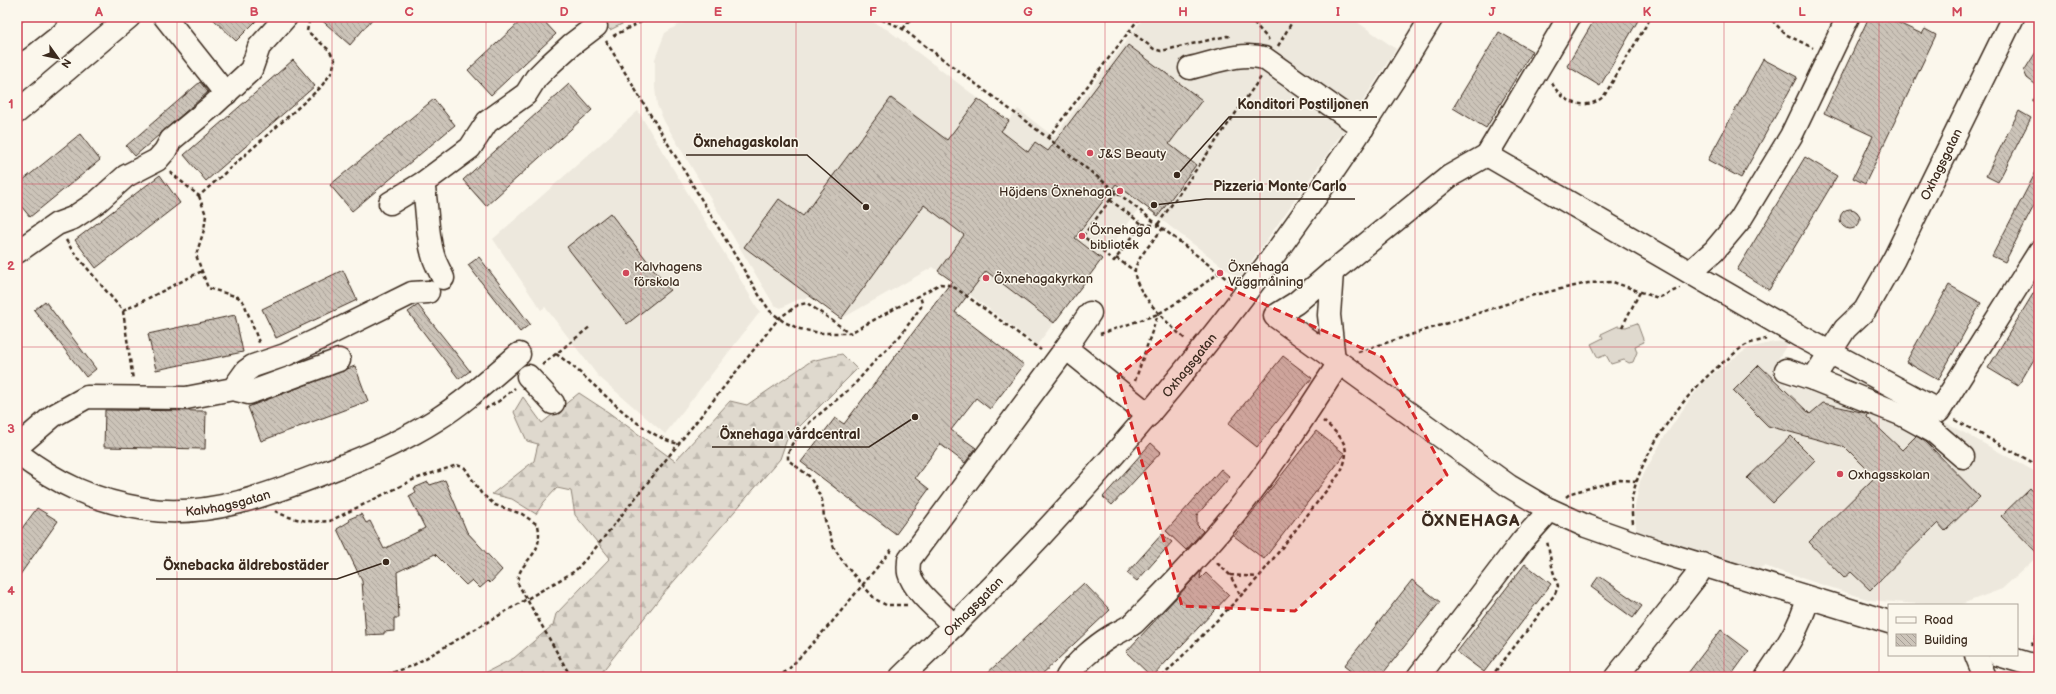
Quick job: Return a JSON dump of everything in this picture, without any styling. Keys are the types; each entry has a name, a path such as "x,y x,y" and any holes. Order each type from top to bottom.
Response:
{"street":[{"path":"17,40 46,17"},
{"path":"17,112 129,17"},
{"path":"165,17 226,94"},
{"path":"17,252 57,224 73,218 97,202 126,176 157,160 165,151 170,140 226,94 251,70 259,47 286,17"},
{"name":"Oxhagsgatan","path":"901,677 954,626 1061,516 1149,415 1221,324 1322,187 1363,128 1432,17"},
{"path":"1569,17 1487,155 1450,176 1296,303 1275,316 1547,513 1635,543 1888,622"},
{"path":"1691,272 1714,251 1740,220 1790,136 1848,17"},
{"name":"Oxhagsgatan","path":"1813,379 1844,329 1865,310 1912,223 2013,17"},
{"path":"390,203 423,183 470,148 487,122 500,112 514,105 526,94 536,78 571,45 601,33"},
{"path":"1190,68 1245,56 1273,56 1363,128"},
{"path":"1487,155 1830,353 1939,411 2039,252"},
{"path":"233,389 246,371 317,340 412,293 435,285 433,256 428,230 423,183"},
{"path":"1067,677 1081,661 1110,637 1122,632 1134,623 1203,551 1236,512 1283,448 1308,410 1337,362 1329,315 1332,272"},
{"path":"954,626 925,597 913,582 908,572 909,560 1053,350 1090,313"},
{"path":"1053,350 1128,398 1149,415"},
{"name":"Kalvhagsgatan","path":"17,453 38,469 71,488 104,500 146,510 184,511 224,505 278,491 356,460 436,420 463,401 518,354"},
{"path":"17,447 53,416 87,397 186,398 233,389 249,393 339,360"},
{"path":"1786,370 1813,379 1903,415 1934,432 1963,457"},
{"path":"528,376 553,403"},
{"path":"1418,677 1547,513"},
{"path":"1616,677 1698,574 1702,564"},
{"path":"1766,677 1792,639 1804,615 1808,598"},
{"path":"1976,656 1985,677"},
{"path":"2002,656 2039,667"}],"path":[{"path":"198,196 320,88 332,72 335,60 329,50 320,44 307,30 310,17"},
{"path":"650,17 601,33 759,295 770,311 778,318 800,329 820,333 850,333 940,284 949,285 1053,350 1158,314 1183,300 1219,273"},
{"path":"875,17 903,29 1048,138 1228,280"},
{"path":"903,29 912,17"},
{"path":"1048,138 1140,17"},
{"path":"1158,224 1273,56 1295,17"},
{"path":"1542,62 1557,92 1564,98 1586,104 1597,103 1604,96 1651,17"},
{"path":"1766,17 1774,21 1785,34 1829,56"},
{"path":"1773,17 1774,21"},
{"path":"1129,30 1154,49 1161,51 1227,36 1234,38"},
{"path":"2033,101 2039,95"},
{"path":"157,160 198,196 206,215 204,230 196,255 208,288 238,297 244,303 266,361"},
{"path":"1116,192 1083,236 1114,260 1116,258 1135,271"},
{"path":"1110,200 1142,224 1162,227"},
{"path":"57,224 72,250 123,311 135,397"},
{"path":"1116,258 1142,224"},
{"path":"1162,227 1136,265 1135,271 1142,292 1158,314 1189,343"},
{"path":"123,311 202,271"},
{"path":"1337,362 1534,295 1588,283 1613,282 1658,298 1672,293 1684,286 1691,272"},
{"path":"1622,327 1640,292"},
{"path":"920,295 922,302 921,307 900,336 880,355 853,386 810,422 792,444 788,454 788,460 809,476 822,500 824,517 834,548 875,599 886,605 904,606 918,602 925,597"},
{"path":"380,677 412,666 558,582 584,562 778,318 798,305 807,303 850,333"},
{"path":"1128,398 1158,314"},
{"path":"591,326 556,354 574,366 628,415 657,436 669,442 679,444"},
{"path":"1635,543 1632,499 1650,450 1670,420 1698,384 1717,366 1745,345 1771,337"},
{"path":"1162,677 1259,577 1340,473 1345,463 1347,452 1344,442 1337,432 1308,410"},
{"path":"1939,411 2039,466"},
{"path":"257,497 266,506 297,519 315,522 330,521 415,479 457,465 465,468 481,493 495,505 522,514 538,526 540,537 536,552 519,571 517,582 571,677"},
{"path":"1492,677 1555,594 1558,586 1551,562 1547,513 1571,493 1620,480 1638,481"},
{"path":"777,677 787,671 807,649 863,585 896,543"},
{"path":"1203,551 1230,576 1240,595"},
{"path":"1230,576 1259,577"}],"highlighted area":[{"path":"1226,287 1382,357 1447,475 1295,611 1182,606 1118,376"}],"shaded area":[{"path":"700,17 863,17 888,30 1008,121 1018,109 1054,137 1144,17 1350,17 1396,49 1347,126 1239,279 1142,205 1037,345 933,267 841,319 811,297 796,300 781,308 774,305 664,121 657,105 655,88 655,59 665,33 678,25"},
{"name":"Kalvhagens förskola","path":"638,111 760,312 665,434 598,376 545,307 541,310 493,239"},
{"name":"Oxhagsskolan","path":"1789,341 1776,363 1779,376 1787,386 1801,389 1820,388 1886,411 1895,395 2034,471 2039,476 2039,555 2002,589 1962,604 1918,604 1870,600 1764,566 1753,572 1637,533 1634,512 1640,481 1663,439 1688,402 1704,381 1731,360 1749,348 1774,342"}],"green space":[{"path":"598,17 636,17 610,30"},
{"path":"1637,323 1644,342 1635,346 1637,352 1633,362 1629,363 1624,360 1611,364 1606,355 1598,358 1591,344 1603,338 1601,334 1618,326 1626,327"},
{"path":"842,354 857,369 787,439 780,459 662,595 598,677 477,677 514,658 553,625 556,614 610,558 575,515 571,491 557,488 544,502 536,514 512,499 492,494 534,461 538,444 527,441 514,412 523,397 542,423 579,393 608,412 675,461 730,401 747,405 811,361"}],"building":[{"path":"211,17 260,17 236,41"},
{"path":"318,17 374,17 350,45"},
{"path":"525,17 540,17 556,34 491,95 468,70"},
{"path":"1596,17 1640,17 1600,86 1567,66"},
{"path":"1869,17 1886,17 1922,34 1925,29 1936,35 1865,184 1853,178 1873,136 1824,113"},
{"path":"1499,32 1532,51 1486,128 1453,108"},
{"path":"1128,45 1202,100 1169,144 1196,165 1158,216 1116,184 1075,238 1102,259 1054,323 986,271 955,312 1024,365 990,409 976,398 951,430 976,448 965,463 940,444 915,478 929,489 896,534 801,462 835,418 844,424 952,281 938,271 964,235 924,205 841,319 744,247 779,199 803,216 891,98 947,140 978,99 1009,121 1001,131 1028,152 1035,142 1048,151"},
{"path":"2039,47 2039,87 2027,78 2024,71"},
{"path":"1763,59 1797,77 1741,178 1708,160"},
{"path":"293,60 315,86 206,181 184,155"},
{"path":"200,82 208,92 135,156 126,146"},
{"path":"569,84 592,110 486,206 463,180"},
{"path":"434,99 455,125 352,211 330,185"},
{"path":"2019,111 2031,118 1998,182 1986,176"},
{"path":"80,134 100,160 30,217 17,201 17,185"},
{"path":"1805,157 1837,176 1769,290 1737,270"},
{"path":"2039,166 2039,196 2005,262 1992,256"},
{"path":"160,175 180,203 96,268 75,240"},
{"path":"1850,209 1857,212 1860,219 1857,226 1850,229 1843,226 1840,219 1843,212"},
{"path":"610,213 670,290 627,324 567,247"},
{"path":"479,257 530,324 520,332 468,265"},
{"path":"343,270 357,300 276,338 262,309"},
{"path":"2039,284 2039,351 2018,386 1988,368"},
{"path":"1949,285 1981,303 1938,380 1906,362"},
{"path":"45,301 96,369 86,377 34,310"},
{"path":"418,305 470,371 459,379 408,312"},
{"path":"235,315 243,352 156,370 148,334"},
{"path":"1283,356 1312,378 1257,447 1228,424"},
{"path":"1759,365 1810,414 1823,403 1868,414 1867,417 1902,450 1916,436 1926,442 1980,497 1945,531 1938,523 1870,590 1851,572 1844,578 1809,542 1875,477 1845,447 1768,426 1733,391"},
{"path":"355,366 368,401 261,441 248,407"},
{"path":"105,410 206,411 205,449 104,447"},
{"path":"1316,431 1345,454 1264,559 1234,536"},
{"path":"1791,436 1815,460 1773,503 1747,478"},
{"path":"1151,443 1161,452 1112,505 1103,497"},
{"path":"1221,469 1230,477 1197,515 1197,525 1203,531 1186,550 1166,531"},
{"path":"445,480 467,532 502,570 490,583 488,581 480,588 472,580 466,585 435,554 397,572 399,618 394,618 394,631 384,632 384,634 366,635 362,581 337,529 350,521 349,519 361,514 366,523 370,521 384,549 425,528 409,496 416,492 414,488 428,482 430,485"},
{"path":"2030,488 2039,498 2039,555 2001,516"},
{"path":"37,508 58,521 17,579 17,535"},
{"path":"1162,534 1172,542 1137,581 1127,573"},
{"path":"1525,564 1551,584 1484,672 1457,652"},
{"path":"1201,571 1200,579 1206,573 1229,595 1152,677 1126,652"},
{"path":"1599,576 1642,606 1633,618 1591,587"},
{"path":"1412,580 1440,602 1380,677 1358,677 1344,666"},
{"path":"1084,583 1110,610 1039,677 983,677"},
{"path":"1721,630 1749,651 1730,677 1685,677"}],"place":[{"name":"J&S Beauty","path":"1090,153"},
{"name":"Konditori Postiljonen","path":"1177,175"},
{"name":"Höjdens Öxnehaga","path":"1120,191"},
{"name":"Pizzeria Monte Carlo","path":"1154,205"},
{"name":"Öxnehagaskolan","path":"866,207"},
{"name":"Öxnehaga bibliotek","path":"1082,236"},
{"name":"Kalvhagens förskola","path":"626,273"},
{"name":"Öxnehaga Väggmålning","path":"1220,273"},
{"name":"Öxnehagakyrkan","path":"986,278"},
{"name":"Öxnehaga vårdcentral","path":"915,417"},
{"name":"Oxhagsskolan","path":"1840,474"},
{"name":"Öxnebacka äldrebostäder","path":"386,562"}],"district":[{"name":"ÖXNEHAGA","path":"1471,520"}]}
